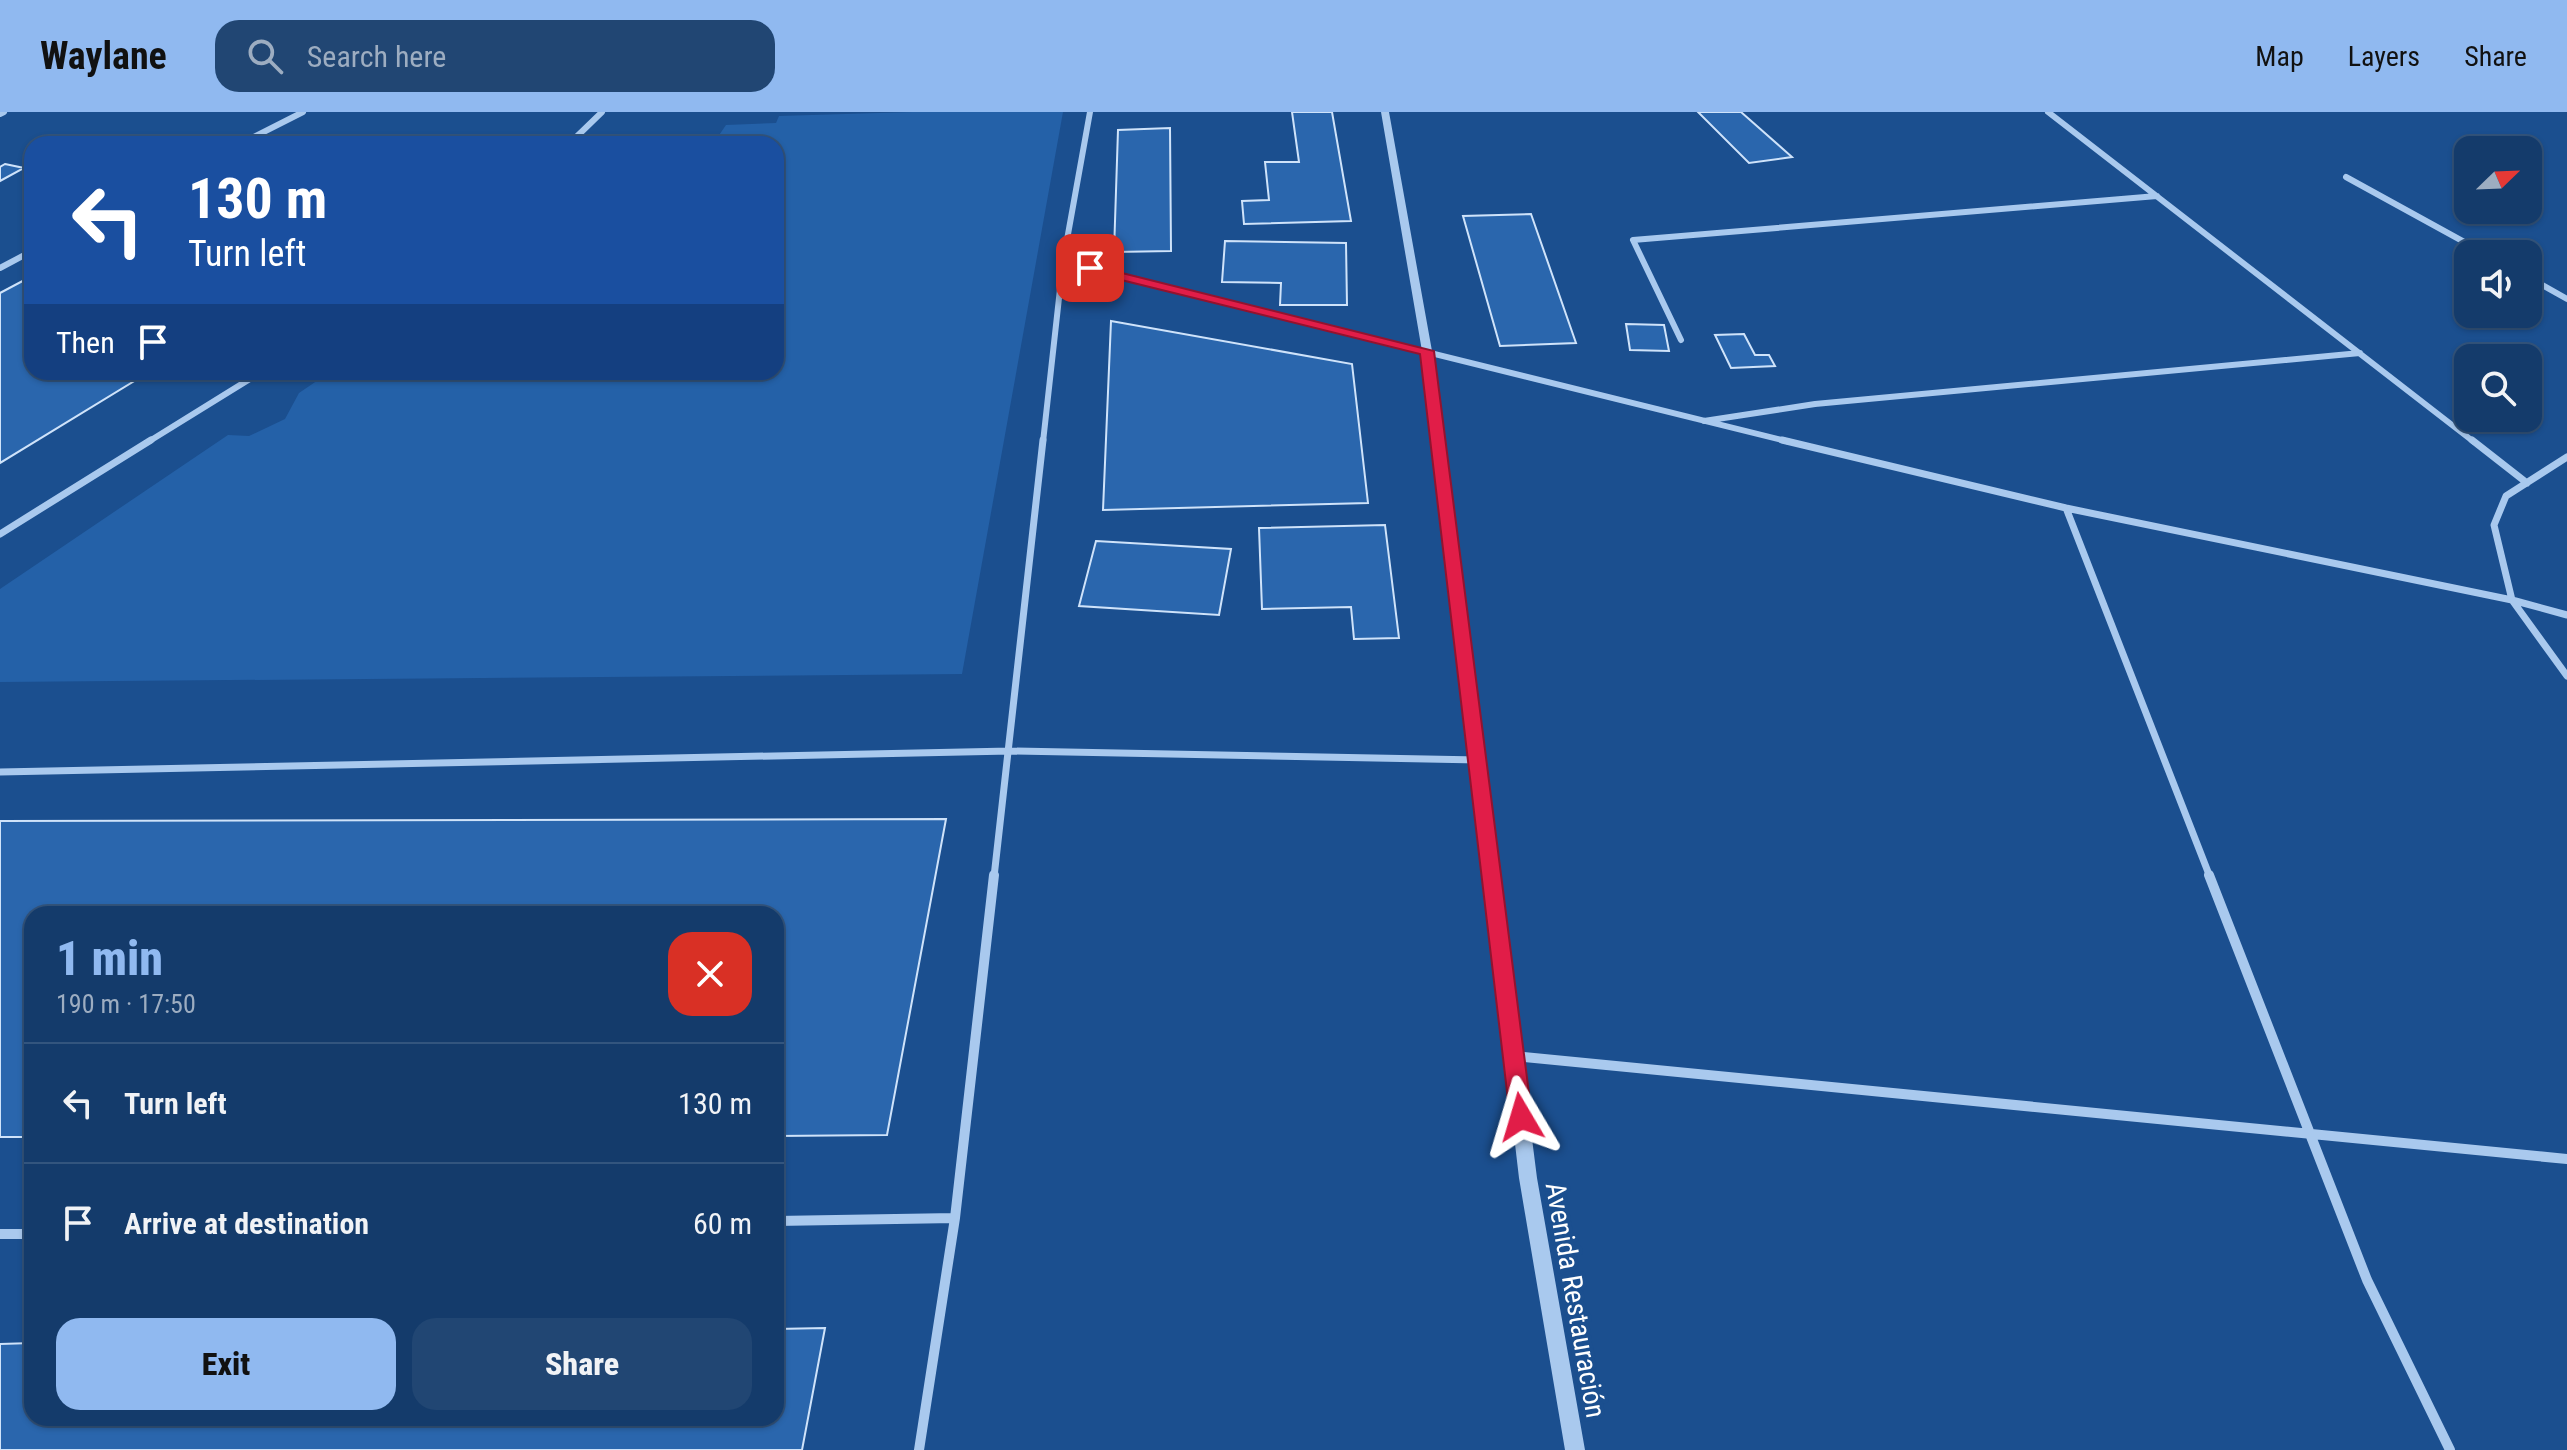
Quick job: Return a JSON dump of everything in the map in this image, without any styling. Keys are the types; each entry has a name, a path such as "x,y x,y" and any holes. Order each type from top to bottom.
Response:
{"street":[{"path":"256,136 303,112"},
{"path":"577,136 602,112"},
{"path":"919,1450 955,1218 1063,262 1090,112"},
{"name":"Avenida Restauración","path":"1385,112 1427,351 1528,1178 1575,1450"},
{"path":"2048,112 2527,483"},
{"path":"2346,177 2461,240"},
{"path":"1681,340 1633,240 2157,196"},
{"path":"0,268 24,255"},
{"path":"1063,262 1701,421 2066,508 2512,600 2567,615"},
{"path":"2542,285 2567,299"},
{"path":"1701,421 1815,404 2360,353"},
{"path":"0,534 248,380"},
{"path":"2567,457 2506,496 2494,525 2512,600 2567,676"},
{"path":"2066,508 2367,1280 2450,1450"},
{"path":"0,772 1010,751 1479,760"},
{"path":"1513,1056 2567,1159"},
{"path":"784,1221 955,1218"},
{"path":"0,1234 24,1234"}],"shaded area":[{"path":"1063,112 962,674 0,682 0,589 228,435 249,436 285,419 299,393 318,380 784,380 784,136 718,136 726,125 776,123 779,116"}],"building":[{"path":"1292,112 1332,112 1351,221 1244,224 1242,201 1269,200 1265,162 1299,162"},
{"path":"1698,112 1741,112 1792,157 1749,163"},
{"path":"1170,128 1171,251 1114,252 1118,130"},
{"path":"5,164 24,168 0,181 0,167"},
{"path":"1531,214 1576,343 1500,346 1463,216"},
{"path":"1225,241 1346,243 1347,305 1280,305 1281,283 1222,282"},
{"path":"24,280 24,380 136,380 0,463 0,293"},
{"path":"1111,321 1352,364 1368,503 1103,510"},
{"path":"1626,324 1664,325 1669,351 1630,350"},
{"path":"1744,334 1755,355 1769,355 1775,366 1731,368 1715,335"},
{"path":"1385,525 1399,638 1354,639 1351,607 1262,609 1259,528"},
{"path":"1096,541 1231,549 1219,615 1079,606"},
{"path":"946,819 887,1135 784,1136 784,906 24,906 24,1137 0,1137 0,821"},
{"path":"825,1328 802,1450 0,1450 0,1344 24,1343 24,1426 784,1426 784,1329"}],"route":[{"path":"1090,268 1427,351 1521,1117"}]}
